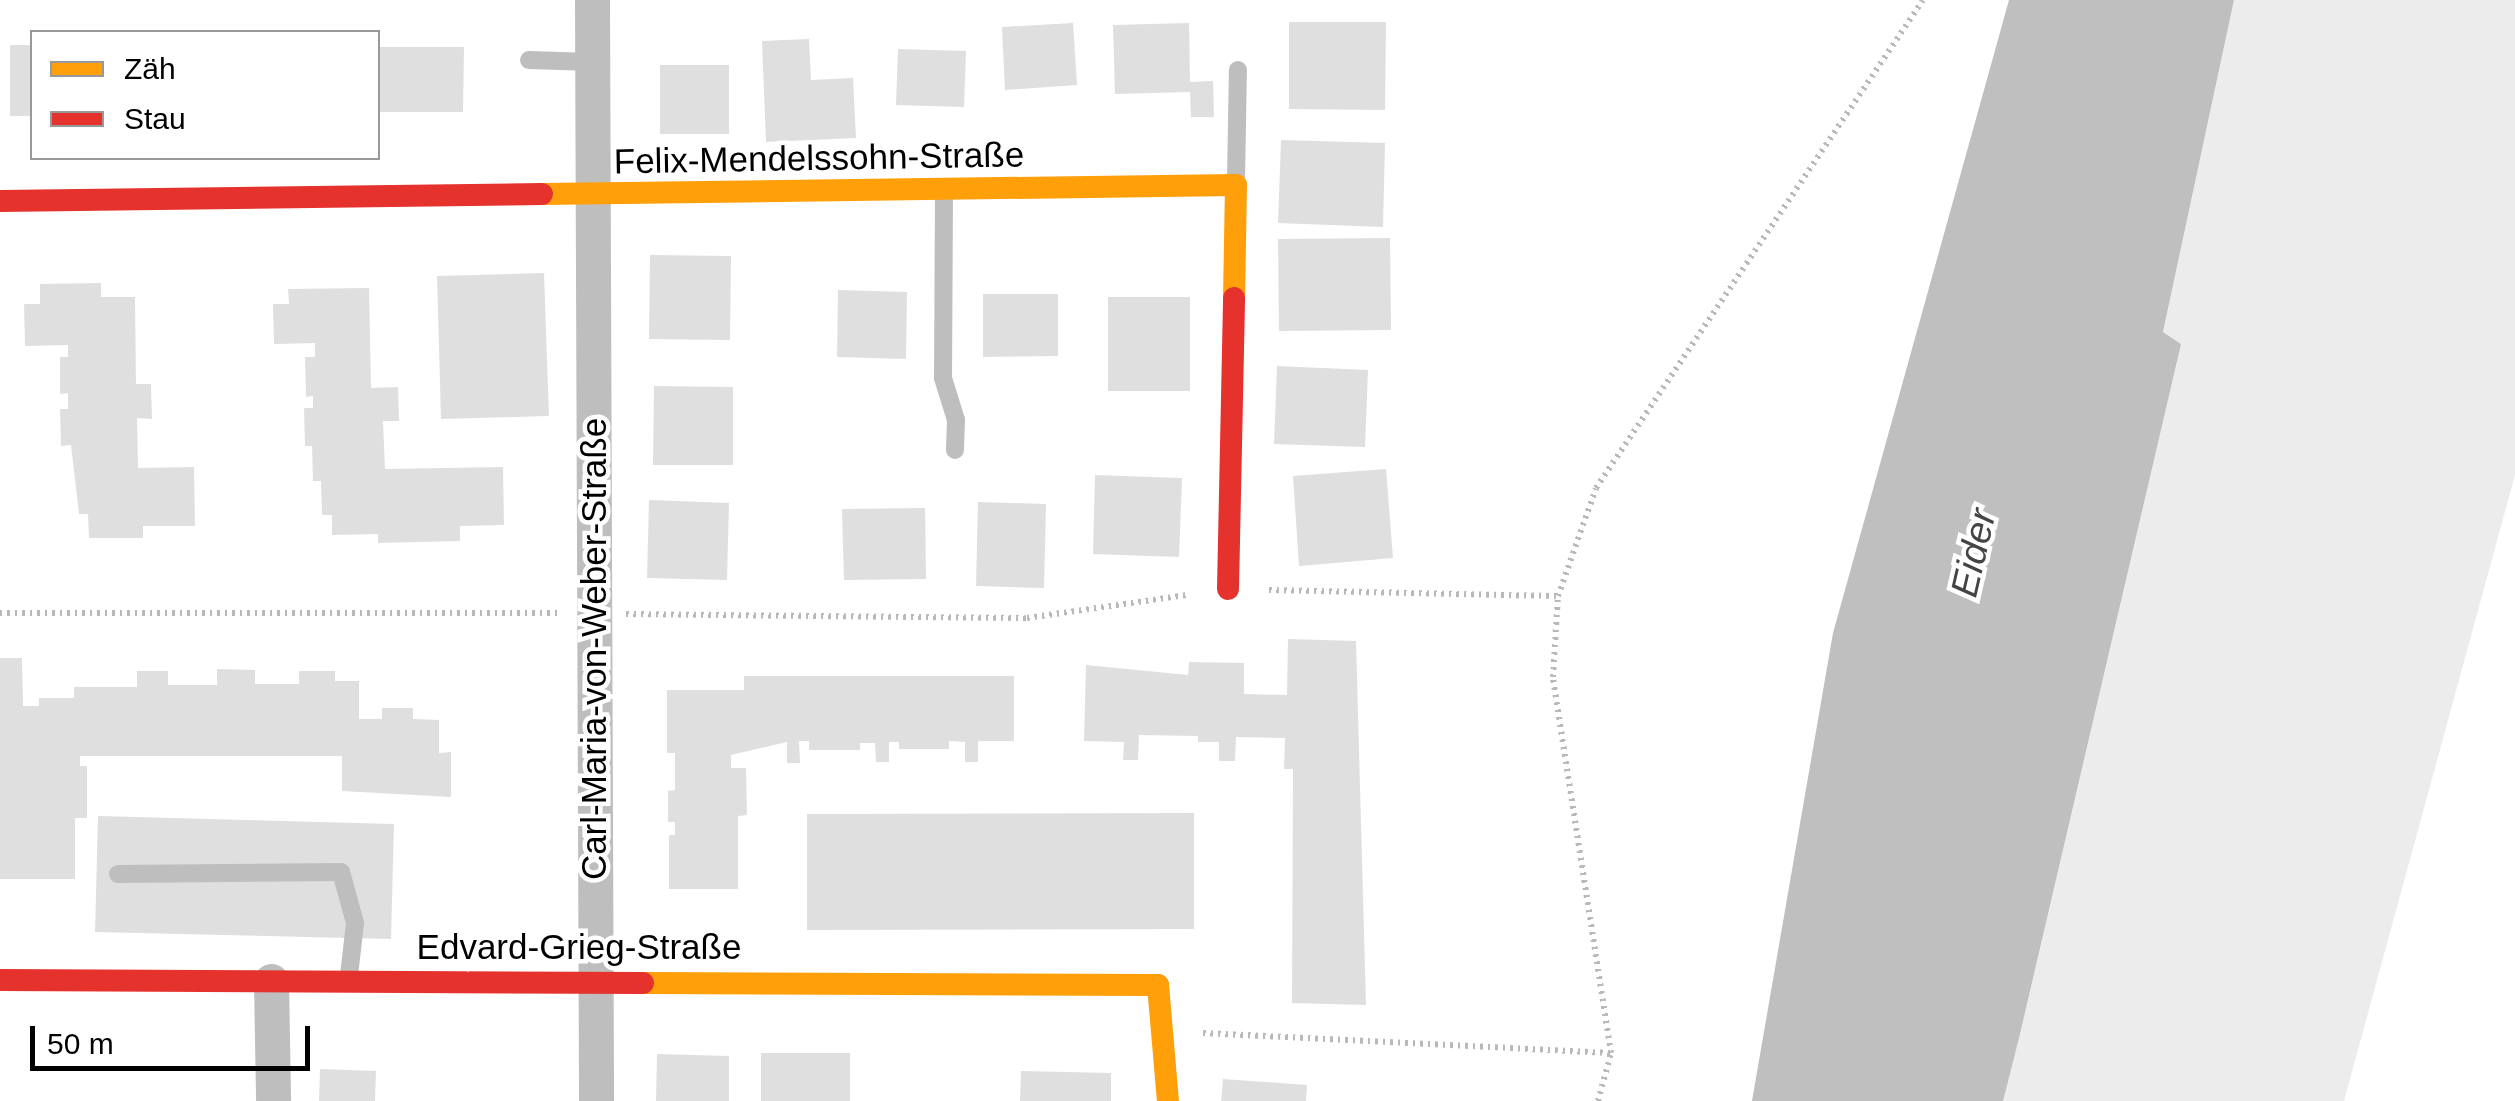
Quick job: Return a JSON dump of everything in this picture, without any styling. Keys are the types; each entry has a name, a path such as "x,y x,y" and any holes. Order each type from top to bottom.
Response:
{"street":[{"name":"Carl-Maria-von-Weber-Straße","path":"592,0 596,1101"},
{"name":"Felix-Mendelssohn-Straße","path":"0,201 592,197 1236,185"},
{"path":"1228,589 1236,185"},
{"name":"Edvard-Grieg-Straße","path":"0,980 1158,985 1166,1032"},
{"path":"272,981 273,1101"},
{"path":"1166,1032 1168,1101"}],"lane":[{"path":"529,60 592,62"},
{"path":"1236,185 1238,70"},
{"path":"944,190 942,378 956,420 956,450"},
{"path":"118,874 340,872 355,923 349,982"}],"path":[{"path":"1598,1101 1612,1052 1553,678 1558,596 1596,488 1922,0"},
{"path":"0,613 1027,618 1228,589 1558,596"},
{"path":"1166,1032 1612,1052"}],"shaded area":[{"path":"2234,0 2515,0 2515,475 2344,1101 2003,1101 2180,344 2163,332"}],"water":[{"name":"Eider","path":"2009,0 2234,0 2163,332 2181,344 2003,1101 1752,1101 1833,633"}],"building":[{"path":"1289,22 1386,22 1385,110 1289,109"},
{"path":"1073,23 1077,85 1005,90 1002,27"},
{"path":"1189,23 1190,82 1213,81 1214,117 1191,117 1190,92 1115,94 1113,25"},
{"path":"809,39 811,80 853,78 856,138 766,142 762,41"},
{"path":"10,45 30,45 30,116 10,116"},
{"path":"380,47 464,47 463,112 380,112"},
{"path":"898,49 966,51 964,107 896,105"},
{"path":"660,65 729,65 729,134 660,134"},
{"path":"1281,140 1385,143 1383,227 1278,223"},
{"path":"1390,238 1391,330 1279,331 1278,239"},
{"path":"650,255 731,256 730,340 649,339"},
{"path":"544,273 549,416 441,419 437,276"},
{"path":"101,283 101,297 135,297 136,384 151,384 152,419 137,418 138,468 194,467 195,526 143,526 143,538 89,538 88,514 79,514 71,445 61,446 60,409 68,409 68,393 60,394 60,357 68,357 68,345 25,346 24,304 40,304 40,284"},
{"path":"369,288 371,388 398,387 399,421 383,421 385,469 503,467 504,525 460,526 460,541 378,543 378,534 332,535 332,515 322,515 321,481 313,481 312,446 305,446 304,408 313,408 313,396 306,397 305,357 315,357 315,343 274,344 273,304 289,304 288,289"},
{"path":"838,290 907,292 906,359 837,357"},
{"path":"983,294 1058,294 1058,356 983,357"},
{"path":"1108,297 1190,297 1190,391 1108,391"},
{"path":"1277,366 1368,370 1365,447 1274,444"},
{"path":"654,386 733,387 733,465 653,465"},
{"path":"1386,469 1393,558 1299,566 1293,476"},
{"path":"1095,475 1182,478 1179,557 1093,554"},
{"path":"649,500 729,503 727,580 647,578"},
{"path":"978,502 1046,504 1044,588 976,586"},
{"path":"925,508 926,579 844,580 842,509"},
{"path":"1288,639 1356,641 1366,1005 1292,1003 1293,769 1284,769 1285,738 1236,737 1235,761 1219,761 1219,742 1198,742 1198,736 1139,735 1138,760 1123,760 1124,742 1084,741 1086,665 1188,675 1189,662 1244,663 1244,694 1287,695"},
{"path":"0,658 22,658 23,706 39,706 39,698 74,698 74,687 137,687 137,671 168,671 168,685 217,685 217,669 255,670 255,684 299,684 299,671 335,671 335,681 359,681 359,719 382,719 382,708 413,708 413,719 439,720 439,753 451,752 451,797 342,791 342,756 80,756 80,766 87,766 87,818 75,818 75,879 0,879"},
{"path":"744,676 1014,676 1014,741 978,741 978,762 965,762 965,742 949,741 949,749 899,749 899,742 889,742 889,762 876,762 875,743 860,743 860,750 809,750 809,741 799,741 800,763 787,763 787,742 731,755 731,768 746,768 747,815 738,816 738,889 669,889 669,835 675,835 675,822 668,822 668,791 675,790 675,753 667,753 667,690 744,690"},
{"path":"1194,813 1194,929 807,930 807,814"},
{"path":"98,816 394,824 391,939 95,932"},
{"path":"761,1053 850,1053 850,1101 761,1101"},
{"path":"657,1054 729,1056 729,1101 656,1101"},
{"path":"320,1069 376,1071 375,1101 319,1101"},
{"path":"1021,1071 1111,1073 1111,1101 1020,1101"},
{"path":"1223,1079 1307,1085 1306,1101 1221,1101"}],"traffic: slow":[{"path":"542,194 1236,185 1234,298"},
{"path":"643,983 1158,985 1168,1101"}],"traffic: jam":[{"path":"0,201 542,194"},
{"path":"1228,589 1234,298"},
{"path":"0,980 643,983"}]}
